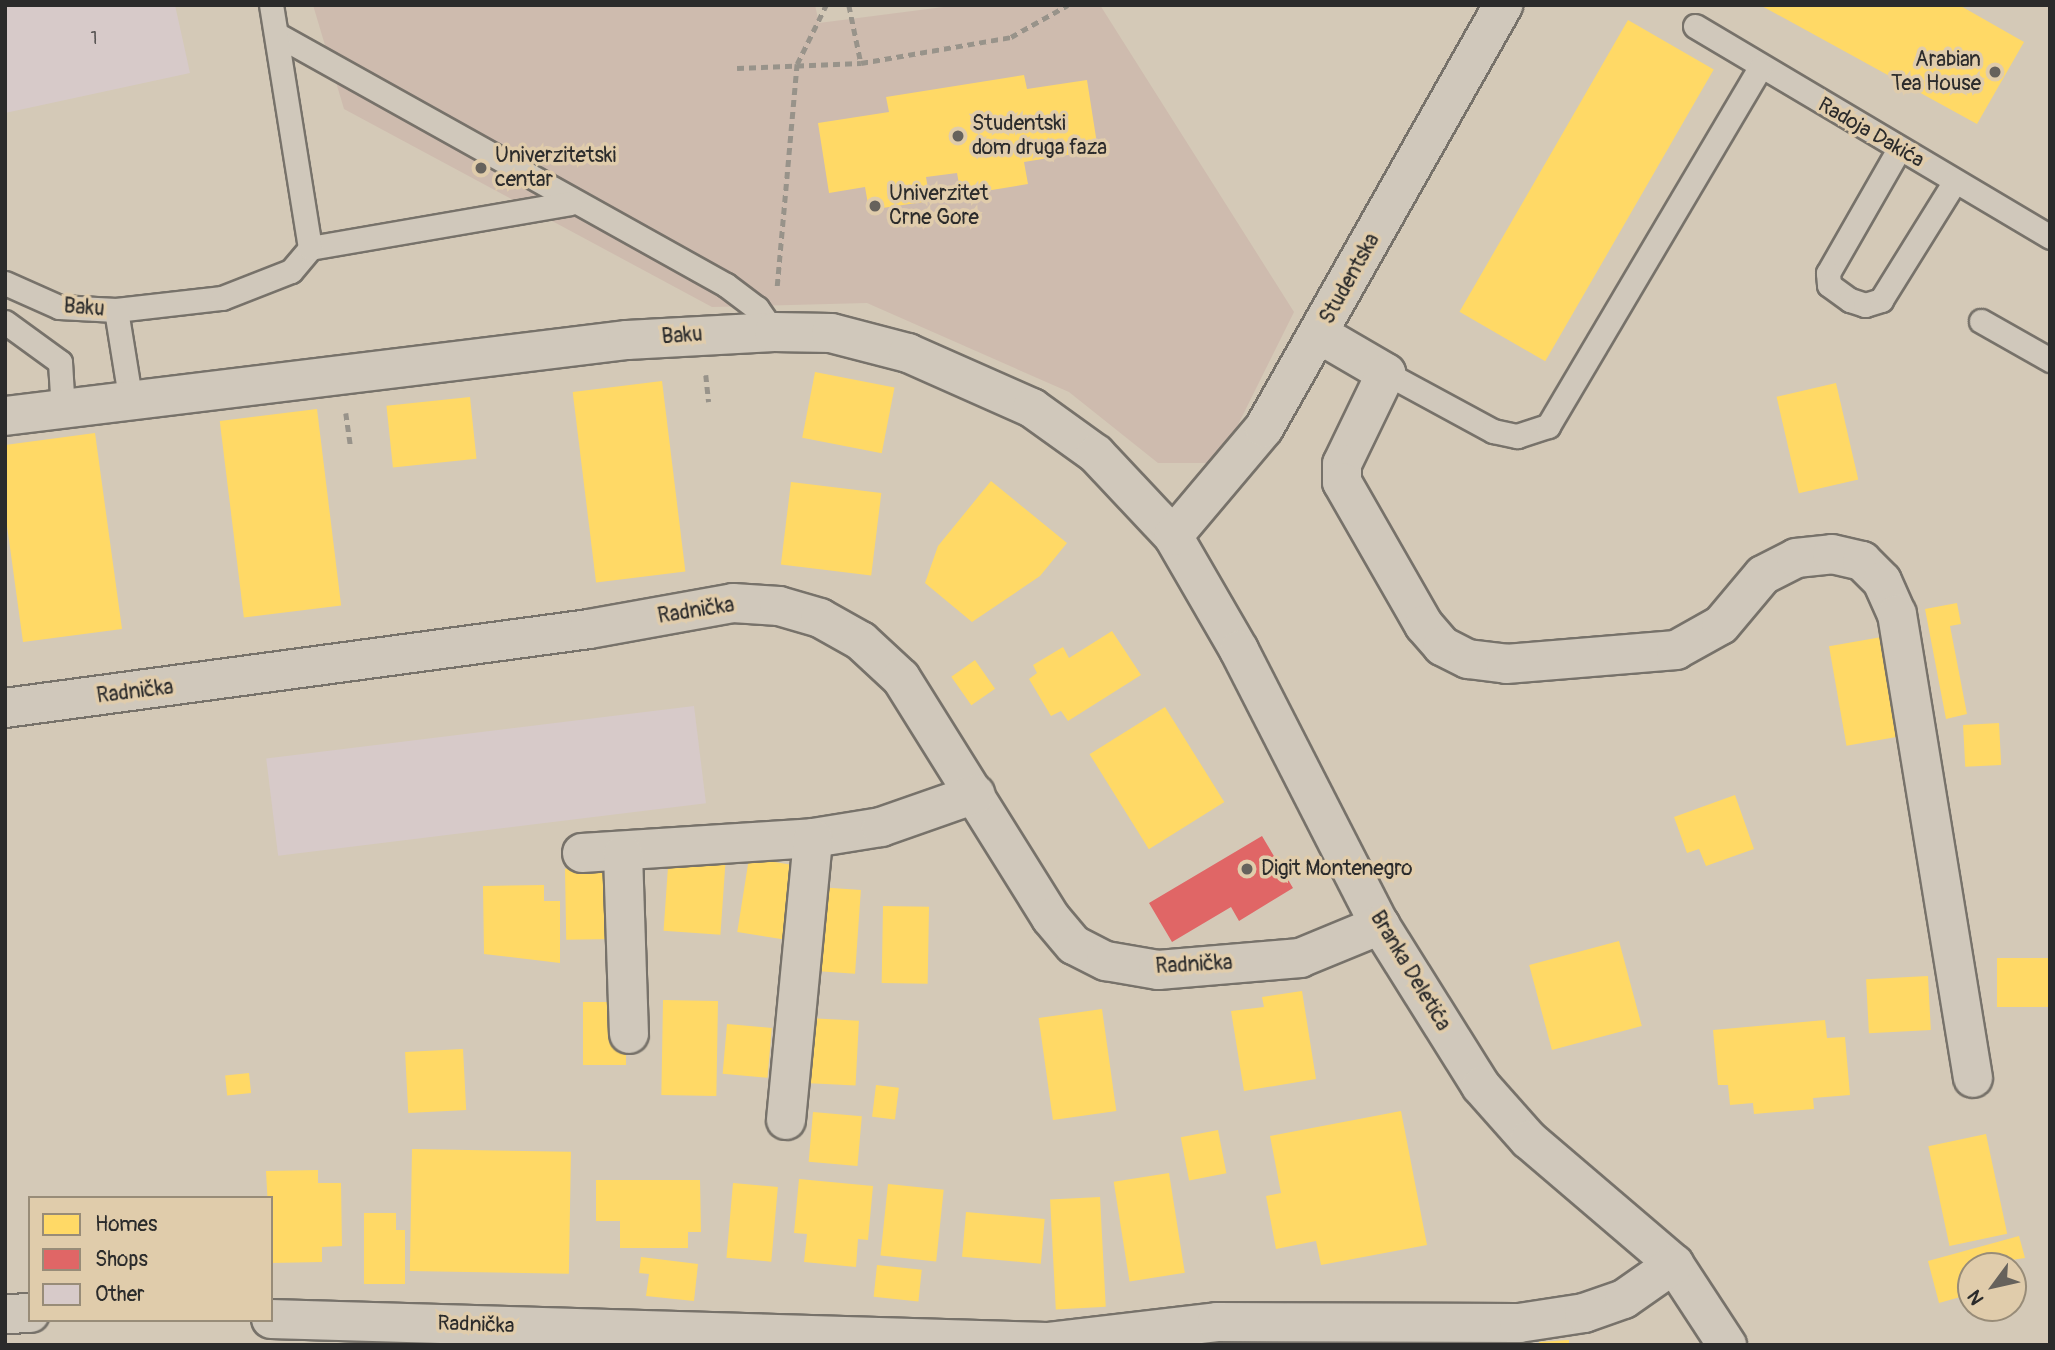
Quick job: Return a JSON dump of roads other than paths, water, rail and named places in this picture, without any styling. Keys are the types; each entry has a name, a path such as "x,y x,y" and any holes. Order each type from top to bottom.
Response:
{"street":[{"name":"Studentska","path":"1173,536 1239,463 1319,334 1503,5"},
{"name":"Baku","path":"5,416 131,403 627,340 774,332 831,332 991,386 1096,454 1173,536"},
{"path":"1319,334 1386,373 1342,464 1342,482 1424,625 1442,646 1468,659 1506,664 1676,650 1721,625 1763,575 1796,558 1832,554 1862,561 1882,581 1896,614 1973,1078"},
{"name":"Branka Deletića","path":"1173,536 1239,650 1380,925 1489,1095 1573,1181 1674,1264 1727,1345"},
{"name":"Radnička","path":"5,708 589,629 733,603 779,606 820,618 861,641 901,678 1051,918 1074,945 1107,961 1157,970 1300,958 1380,925"},
{"path":"582,853 622,854 813,838 881,827 975,794"},
{"path":"786,1120 813,838"},
{"path":"622,854 629,1034"},
{"name":"Radnička","path":"273,1318 1047,1342 1217,1322 1519,1323 1584,1313 1624,1299 1674,1264"},
{"path":"5,1314 28,1312"}],"lane":[{"path":"271,5 278,35 310,248"},
{"name":"Radoja Dakića","path":"1695,26 1760,68 2050,237"},
{"path":"278,35 570,203 726,285 757,308 774,332"},
{"path":"1386,373 1493,431 1517,436 1548,426 1760,68"},
{"path":"1899,149 1828,273 1829,285 1850,300 1865,305 1881,300 1955,181"},
{"path":"116,310 262,286 291,271 310,248 570,203"},
{"name":"Baku","path":"5,283 59,307 116,310 131,403"},
{"path":"1981,321 2050,360"},
{"path":"5,322 60,362 63,411"}],"place":[{"name":"Arabian Tea House","path":"1995,72"},
{"name":"Studentski dom druga faza","path":"958,136"},
{"name":"Univerzitetski centar","path":"481,168"},
{"name":"Univerzitet Crne Gore","path":"875,206"},
{"name":"Digit Montenegro","path":"1247,869"}]}
